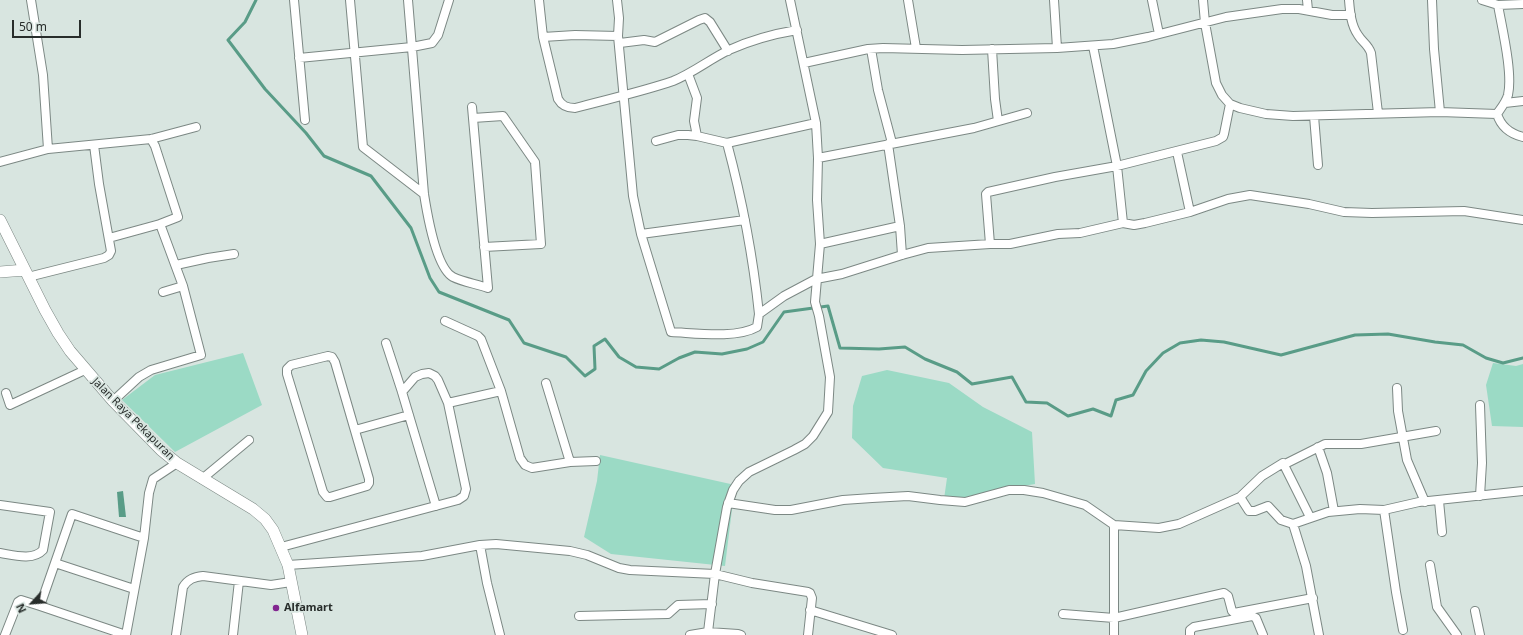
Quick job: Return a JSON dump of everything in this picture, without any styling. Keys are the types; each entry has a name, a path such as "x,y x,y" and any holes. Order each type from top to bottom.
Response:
{"main road":[{"name":"Jalan Raya Pekapuran","path":"0,220 58,333 85,370 161,450 177,463 253,509 265,519 273,530 288,565 302,635"},
{"path":"0,272 26,273"}],"street":[{"path":"31,0 43,75 48,149"},
{"path":"294,0 304,120"},
{"path":"350,0 363,147 424,194"},
{"path":"408,0 424,194 428,221 442,265 452,276 488,288 472,108"},
{"path":"299,58 354,54 432,43 438,34 449,0"},
{"path":"539,0 543,37 558,99 561,104 568,108 575,108 673,81 688,74 728,50 740,45 775,34 797,30"},
{"path":"617,0 633,196 641,234 671,332 737,334 749,332 757,327 758,314 755,279 737,181 727,143"},
{"path":"708,632 715,574 728,503 733,490 739,481 749,472 805,444 813,436 828,412 830,377 815,302 820,244 817,200 818,158 816,123 790,0"},
{"path":"908,0 916,48"},
{"path":"1054,0 1057,48"},
{"path":"1152,0 1159,34"},
{"path":"1203,0 1205,23 1216,83 1222,95 1230,104 1240,108 1266,114 1293,116 1440,112 1497,114"},
{"path":"1307,0 1308,10"},
{"path":"1349,0 1354,27 1358,36 1368,46 1371,53 1378,113"},
{"path":"1432,0 1434,49 1440,112"},
{"path":"1482,0 1498,5 1523,4"},
{"path":"1497,114 1505,103 1508,94 1509,71 1498,5"},
{"path":"804,62 871,49 884,48 962,50 1057,48 1113,44 1226,17 1282,9 1308,10 1332,15 1351,15"},
{"path":"543,37 575,35 655,42 705,18 710,22 728,50"},
{"path":"1093,46 1117,166 1123,223"},
{"path":"871,49 878,90 890,143 902,255"},
{"path":"992,49 994,99 998,121"},
{"path":"688,74 697,98 694,121 697,136"},
{"path":"1505,103 1523,102"},
{"path":"990,244 986,193 1055,177 1117,166 1216,141 1223,137 1230,104"},
{"path":"818,158 974,128 1028,113"},
{"path":"1497,114 1499,121 1506,128 1523,137"},
{"path":"473,118 503,116 535,162 542,244 484,246"},
{"path":"1314,116 1318,165"},
{"path":"656,141 678,135 697,136 727,143 816,123"},
{"path":"0,162 48,149 151,139 196,127"},
{"path":"109,238 160,224 178,217 155,146 151,139"},
{"path":"26,273 104,258 109,255 111,251 99,184 94,145"},
{"path":"1177,152 1190,212"},
{"path":"758,314 784,296 816,279 842,274 928,248 1010,244 1058,234 1080,233 1123,223 1134,225 1190,212 1228,199 1250,195 1302,203 1344,212 1372,214 1464,211 1523,220"},
{"path":"641,234 745,220"},
{"path":"113,401 139,378 151,370 201,355 176,265 160,224"},
{"path":"820,244 900,226"},
{"path":"176,265 234,254"},
{"path":"163,292 182,286"},
{"path":"445,321 478,336 481,339 501,391 520,458 524,465 532,468 570,462 596,461"},
{"path":"386,343 436,506"},
{"path":"328,356 332,357 335,362 355,430 369,483 363,487 327,497 323,492 287,374 287,369 290,365 328,356"},
{"path":"6,393 10,405 85,370"},
{"path":"281,547 458,500 464,496 466,489 448,403 438,380 435,376 422,374 415,377 402,392"},
{"path":"546,383 570,462"},
{"path":"1397,388 1398,411 1407,460 1425,502"},
{"path":"448,403 501,391"},
{"path":"1480,405 1482,463 1480,496"},
{"path":"355,430 409,415"},
{"path":"728,503 775,510 791,510 843,500 908,496 965,502 1009,490 1024,490 1043,493 1086,505 1114,525 1159,528 1179,524 1240,497 1262,476 1281,463 1285,464 1318,447 1332,444 1361,444 1436,431"},
{"path":"202,479 249,440"},
{"path":"1318,447 1327,473 1334,511"},
{"path":"4,630 18,602 22,600 126,635 144,538 149,493 153,479 177,463"},
{"path":"1285,464 1310,518"},
{"path":"1240,497 1249,511 1256,511 1268,506 1281,520 1293,524 1334,511 1360,509 1384,510 1439,500 1523,491"},
{"path":"1439,500 1442,532"},
{"path":"0,505 50,512 43,550 39,555 33,556 0,553"},
{"path":"1384,510 1403,630"},
{"path":"40,606 72,514 144,538"},
{"path":"1293,524 1306,566 1319,635"},
{"path":"1114,525 1114,635"},
{"path":"288,565 422,556 480,545 496,544 570,551 587,555 619,568 630,570 715,574 752,583 808,592 812,598 808,635"},
{"path":"480,545 487,583 500,635"},
{"path":"55,563 134,589"},
{"path":"1430,565 1437,607 1457,635"},
{"path":"176,635 183,587 186,582 194,577 203,576 271,585 291,582"},
{"path":"233,635 239,581"},
{"path":"1063,614 1114,618 1221,594 1228,596 1232,611 1234,613 1313,598"},
{"path":"578,616 668,614 678,605 712,604"},
{"path":"810,610 892,635"},
{"path":"1475,611 1480,635"},
{"path":"1190,635 1190,630 1194,627 1252,616 1256,618 1263,635"},
{"path":"690,635 708,632 740,635"}],"shaded area":[{"path":"243,353 262,405 175,452 122,400 155,375"},
{"path":"1493,363 1516,366 1523,364 1523,427 1492,426 1486,385"},
{"path":"887,370 949,383 983,407 1032,432 1035,484 995,491 974,499 944,499 947,478 883,468 852,438 853,406 862,376"},
{"path":"600,455 735,485 725,566 611,554 584,537 597,481"},
{"path":"123,491 126,517 119,517 117,492"}],"waterway":[{"path":"256,0 245,22 228,40 265,89 306,133 324,156 371,176 411,228 430,278 439,292 509,320 524,343 566,357 585,376 595,369 594,346 605,339 619,357 636,367 659,369 679,358 695,352 722,354 747,349 763,342 784,312 828,306 840,348 879,349 905,347 925,359 957,372 972,384 1012,377 1026,402 1047,403 1068,416 1093,409 1111,416 1116,400 1133,395 1146,371 1163,353 1180,343 1201,340 1224,342 1281,355 1355,335 1388,334 1463,345 1486,358 1503,363 1523,358"}],"place":[{"name":"Alfamart","path":"276,608"}]}
